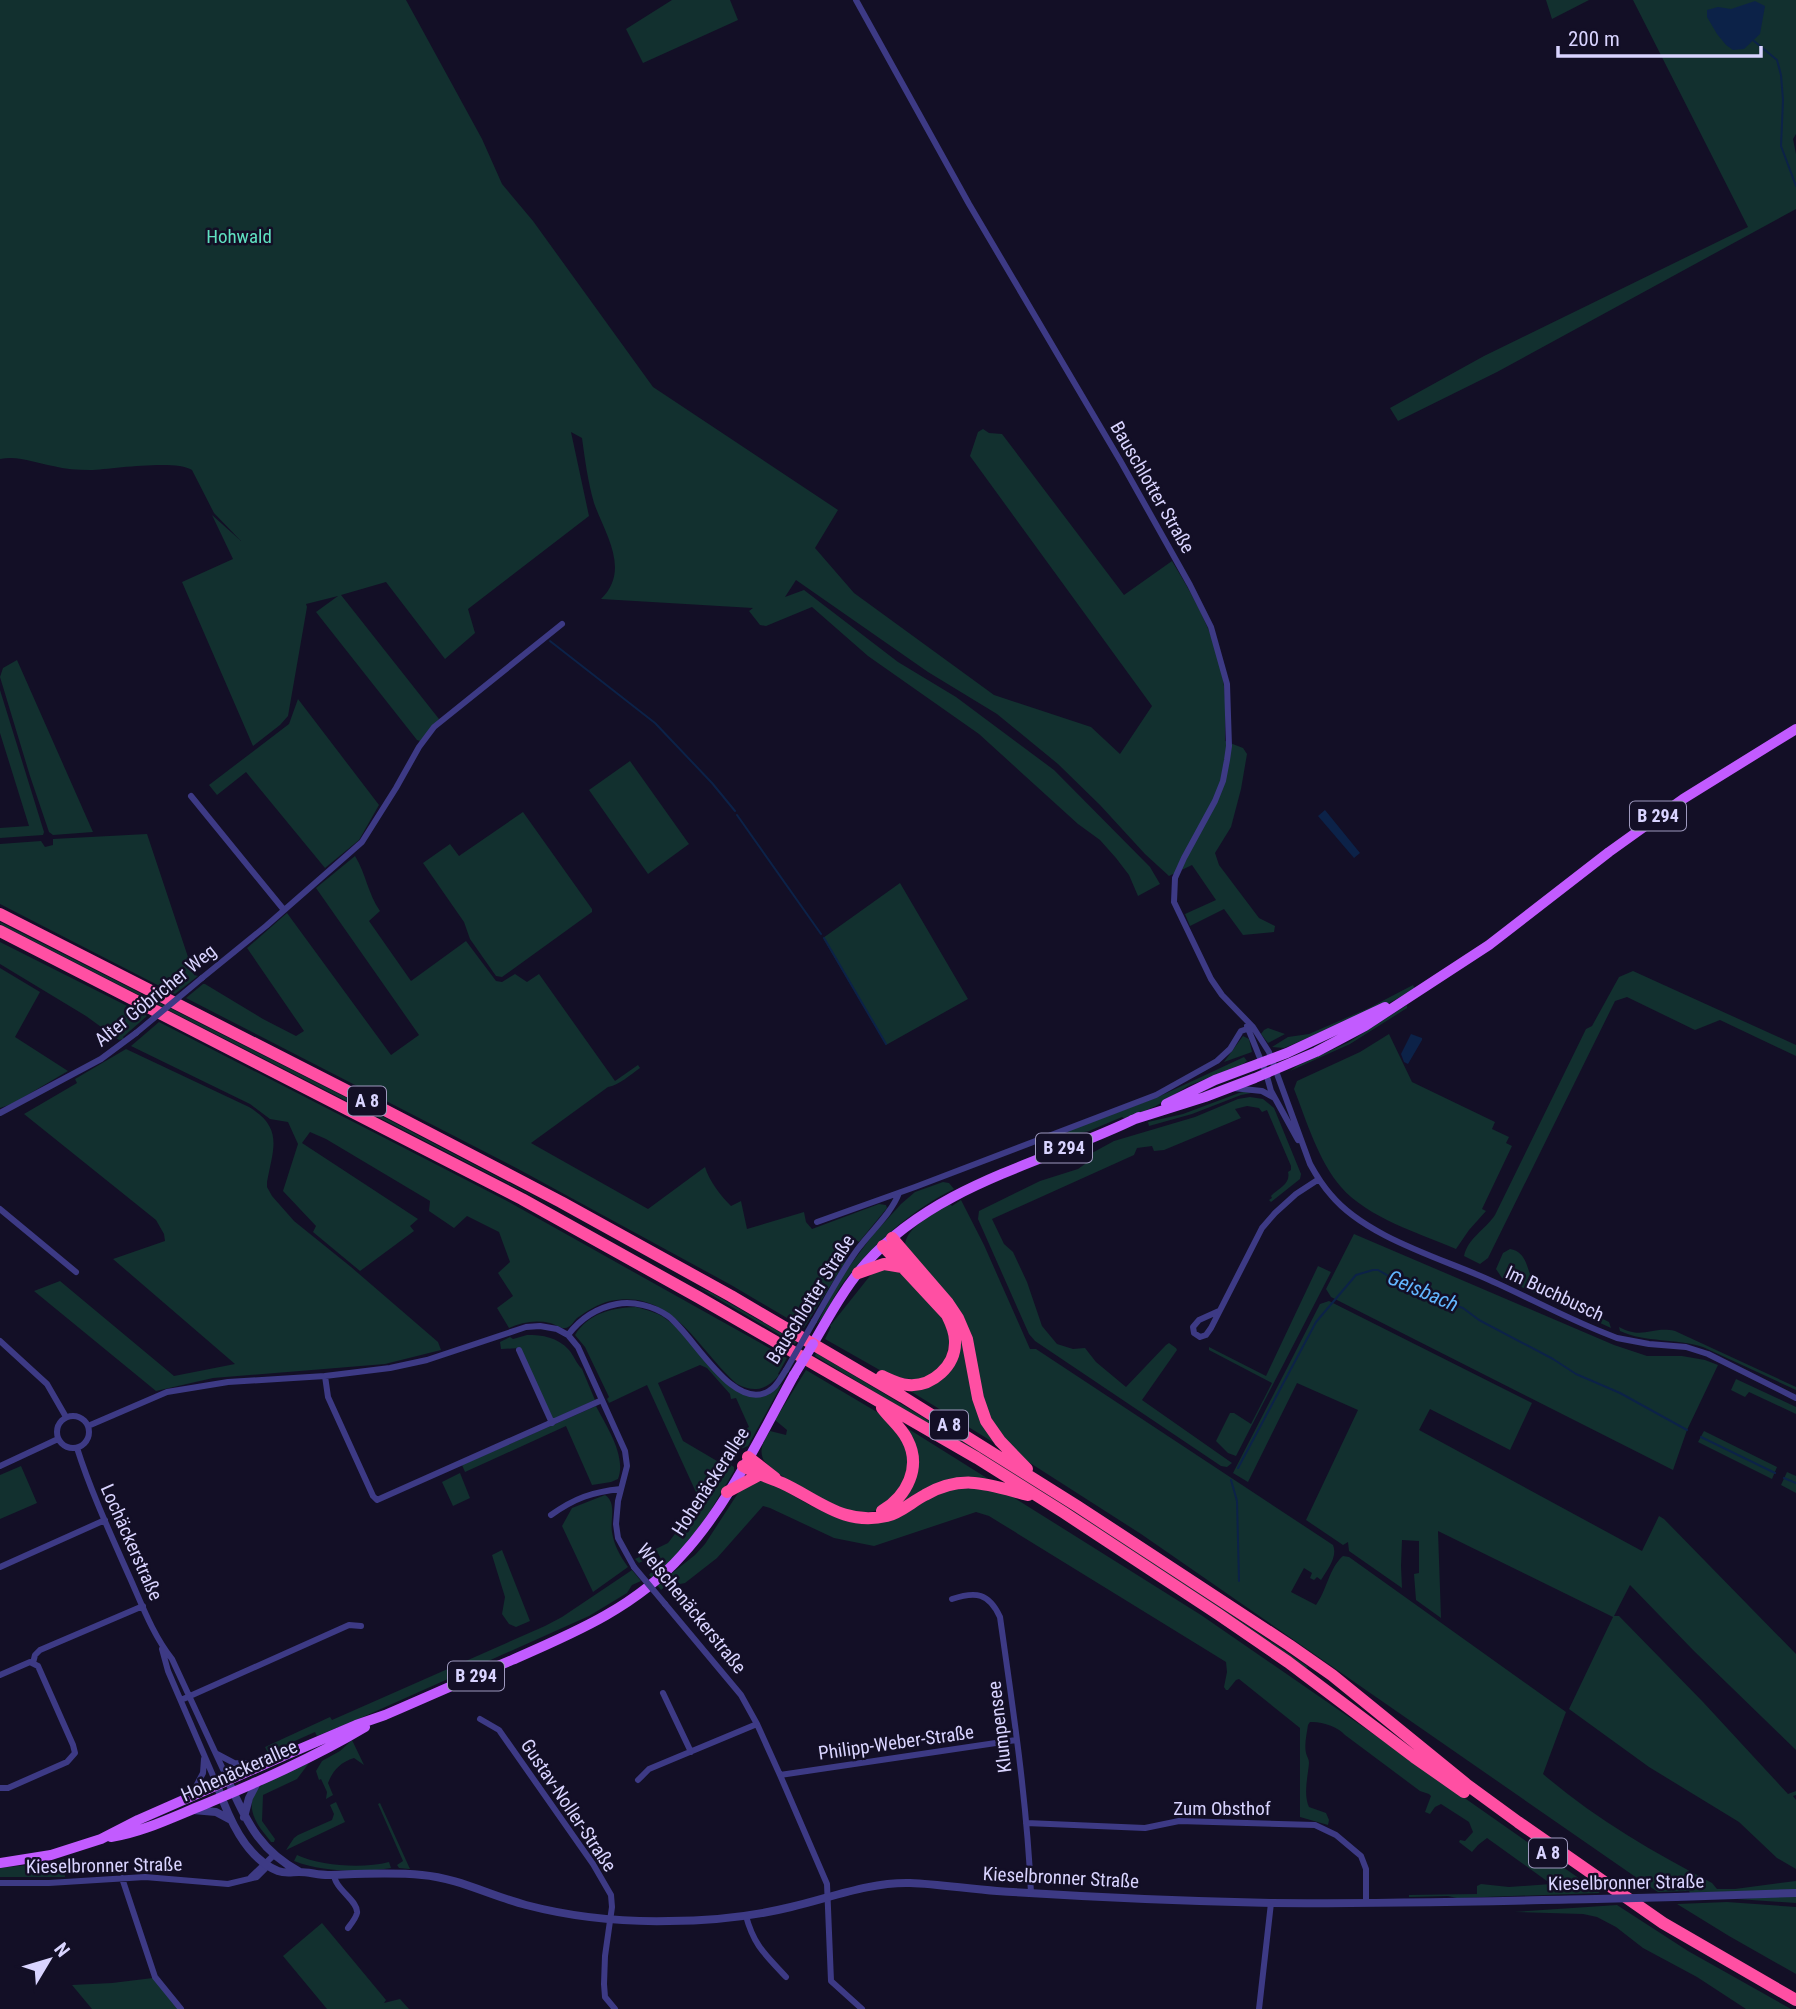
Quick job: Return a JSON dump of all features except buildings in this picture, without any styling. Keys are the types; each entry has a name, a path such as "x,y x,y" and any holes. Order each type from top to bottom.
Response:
{"highway":[{"name":"A 8","path":"0,914 561,1202 861,1372 1160,1559 1332,1675 1466,1784 1663,1923 1796,2000"},
{"name":"A 8","path":"0,932 512,1193 977,1458 1198,1600 1288,1662 1413,1757 1584,1878 1674,1938 1796,2007"},
{"path":"861,1372 900,1384 919,1385 942,1373 953,1356 955,1338 947,1315 902,1267 888,1242"},
{"path":"888,1242 915,1267 958,1318 967,1339 978,1398 986,1421 1000,1441 1037,1480"},
{"path":"858,1273 884,1264 902,1267"},
{"path":"871,1518 900,1497 909,1482 913,1464 911,1446 906,1437 878,1402"},
{"path":"745,1462 759,1475 781,1483 834,1512 851,1517 889,1516 933,1490 962,1482 988,1483 1043,1499"},
{"path":"745,1462 768,1471 781,1483"},
{"path":"727,1492 759,1475"}],"main road":[{"name":"B 294","path":"790,1373 858,1273 888,1242 917,1218 968,1188 1132,1120 1195,1089 1343,1039 1489,945 1617,846 1683,799 1796,729"},
{"name":"B 294","path":"1132,1120 1229,1088 1269,1066"},
{"name":"Hohenäckerallee","path":"0,1863 43,1857 169,1820 316,1754 385,1716 567,1636 615,1611 653,1584 681,1557 709,1522 768,1421 790,1373"},
{"name":"Hohenäckerallee","path":"101,1839 191,1796 356,1725 385,1716"}],"street":[{"name":"Bauschlotter Straße","path":"856,0 969,204 1108,440 1212,627 1227,684 1227,760 1215,801 1178,871 1173,897 1211,979 1251,1027 1269,1066"},
{"name":"Alter Göbricher Weg","path":"0,1114 100,1059 136,1033 284,910 367,836 419,747 434,727 562,625"},
{"path":"191,796 284,910"},
{"name":"Bauschlotter Straße","path":"817,1222 1156,1094 1217,1062 1230,1049 1241,1031 1251,1027"},
{"name":"Im Buchbusch","path":"1269,1066 1275,1098 1303,1146"},
{"name":"Im Buchbusch","path":"1269,1066 1319,1179 1331,1196 1370,1227 1602,1332 1628,1340 1686,1347 1708,1354 1796,1398"},
{"path":"1229,1088 1262,1091 1275,1098"},
{"path":"1219,1311 1195,1323 1194,1333 1199,1337 1206,1335 1219,1311 1262,1228 1296,1194 1319,1179"},
{"name":"Bauschlotter Straße","path":"568,1335 581,1320 600,1309 620,1303 638,1304 670,1317 725,1379 741,1392 755,1394 769,1391 790,1373 814,1321 844,1268 890,1209 899,1192"},
{"path":"0,1209 76,1272"},
{"path":"88,1426 167,1392 228,1382 325,1376 390,1368 427,1360 526,1327 547,1326 568,1335"},
{"name":"Welschenäckerstraße","path":"568,1335 578,1347 625,1451 627,1466 616,1516 621,1545 634,1567 741,1695 757,1724 827,1884 831,1981 862,2009"},
{"path":"0,1341 47,1384 66,1417"},
{"path":"519,1350 552,1423"},
{"path":"325,1376 328,1397 377,1500 602,1400"},
{"path":"66,1417 80,1417 88,1426 88,1439 77,1448 65,1447 58,1439 57,1426 66,1417"},
{"path":"0,1466 58,1439"},
{"name":"Lochäckerstraße","path":"77,1448 104,1520 162,1647 172,1659 244,1817 256,1836 275,1854"},
{"path":"551,1515 570,1502 596,1492 621,1489"},
{"path":"0,1567 104,1520"},
{"name":"Klumpensee","path":"952,1599 974,1594 983,1596 995,1607 1000,1617 1026,1823 1031,1893"},
{"path":"33,1663 34,1655 40,1650 143,1606"},
{"path":"181,1700 349,1625 361,1626"},
{"name":"Lochäckerstraße","path":"162,1647 164,1660 221,1797 250,1848 266,1864"},
{"path":"0,1675 27,1663 33,1663 40,1669 73,1745 74,1755 67,1762 8,1788 0,1788"},
{"path":"663,1693 691,1752"},
{"name":"Gustav-Noller-Straße","path":"480,1719 499,1730 593,1864 611,1895 604,1984 605,1997 615,2009"},
{"path":"638,1780 649,1769 757,1724"},
{"name":"Philipp-Weber-Straße","path":"780,1775 1016,1740"},
{"path":"191,1796 203,1773 203,1753"},
{"path":"215,1753 234,1763 268,1763"},
{"path":"244,1817 251,1793 259,1780"},
{"path":"191,1810 216,1812 233,1822"},
{"name":"Zum Obsthof","path":"1026,1823 1144,1828 1179,1821 1315,1825 1336,1835 1361,1856 1366,1870 1366,1903"},
{"path":"275,1854 300,1872"},
{"name":"Kieselbronner Straße","path":"0,1883 162,1877 228,1884 257,1877 275,1854"},
{"name":"Kieselbronner Straße","path":"266,1864 283,1872 432,1876 558,1912 610,1919 693,1921 746,1916 794,1907 891,1883 1031,1893 1271,1903 1596,1899 1796,1893"},
{"path":"334,1874 334,1881 356,1908 357,1913 348,1928"},
{"path":"122,1878 155,1977 181,2009"},
{"path":"1259,2009 1271,1903"},
{"path":"746,1916 757,1944 786,1977"}],"green space":[{"name":"Hohwald","path":"0,0 406,0 482,139 502,184 533,221 653,387 838,510 815,548 854,593 994,695 1091,727 1120,754 1152,706 970,456 978,432 983,429 989,433 1002,434 1124,595 1172,561 1189,590 1205,621 1221,669 1225,700 1225,741 1243,748 1247,754 1231,827 1215,853 1219,865 1259,918 1275,926 1274,932 1243,935 1224,909 1190,926 1185,914 1216,900 1192,865 1169,876 1058,764 997,714 928,672 796,580 785,597 804,590 898,662 956,697 1054,770 1150,867 1160,884 1138,896 1129,875 1100,840 1078,824 979,734 868,656 812,607 766,626 760,625 749,611 753,608 601,599 610,588 614,576 613,552 594,503 582,438 571,432 589,516 468,609 475,633 445,659 386,582 341,595 439,719 420,741 316,612 338,596 306,604 288,716 253,746 182,582 233,559 212,515 241,541 214,513 192,470 158,465 81,470 20,459 0,459"},
{"path":"672,0 730,0 738,20 643,63 626,29"},
{"path":"1546,0 1589,0 1552,19"},
{"path":"1633,0 1796,0 1796,134 1793,139 1796,154 1796,209 1497,372 1398,421 1390,408 1484,356 1748,227"},
{"path":"17,660 93,832 53,835 49,832 0,677 3,668"},
{"path":"0,690 43,835 0,838 0,828 29,826 0,733"},
{"path":"298,699 379,805 359,840 325,868 246,772 217,795 209,785 289,724"},
{"path":"630,761 689,844 648,874 589,790"},
{"path":"523,812 592,912 502,977 496,976 470,939 464,922 423,863 450,844 459,856"},
{"path":"147,834 194,975 198,976 175,994 0,904 0,844 41,841 45,847 53,845 53,839"},
{"path":"355,856 380,911 369,921 411,981 466,941 496,981 502,982 515,974 527,982 539,974 615,1081 638,1065 640,1068 608,1087 531,1143 648,1209 705,1167 709,1178 731,1206 741,1201 747,1229 804,1212 806,1222 812,1229 879,1204 886,1205 887,1208 859,1242 848,1234 837,1250 847,1259 804,1328 520,1170 186,998 205,984 296,1036 304,1031 247,948 287,913 391,1055 419,1035 316,888"},
{"path":"900,883 968,999 886,1045 823,938"},
{"path":"0,924 359,1104 558,1209"},
{"path":"0,942 147,1016 123,1037 124,1039 119,1040 86,1016 0,964"},
{"path":"0,968 40,992 15,1037 68,1071 12,1104 0,1108"},
{"path":"1633,971 1796,1045 1796,1056 1720,1020 1695,1030 1627,997 1615,1001 1488,1258 1480,1264 1464,1256 1473,1239 1495,1215 1586,1029 1592,1026 1619,977"},
{"path":"1413,985 1415,989 1389,1003 1284,1048 1272,1047 1288,1037 1309,1034 1369,1008"},
{"path":"1407,1005 1407,1008 1350,1044 1290,1071 1349,1042"},
{"path":"159,1022 507,1201 787,1358 779,1375 760,1389 737,1384 668,1313 651,1304 632,1299 601,1304 577,1318 567,1328 534,1322 509,1328 497,1308 513,1296 498,1273 510,1262 499,1232 467,1216 454,1228 429,1211 430,1201 310,1132 302,1143 418,1219 410,1226 414,1231 360,1271 313,1232 316,1226 283,1191 298,1144 288,1122 270,1119 250,1104 131,1046"},
{"path":"1268,1028 1285,1034 1268,1043 1261,1034"},
{"path":"1389,1034 1412,1082 1495,1122 1492,1129 1509,1137 1506,1143 1512,1146 1482,1209 1486,1211 1456,1249 1379,1216 1352,1198 1341,1187 1319,1153 1294,1089 1297,1081 1360,1052"},
{"path":"1243,1036 1249,1039 1252,1052 1224,1062"},
{"path":"126,1049 249,1107 260,1115 272,1131 273,1149 267,1187 272,1196 294,1221 438,1342 441,1350 385,1364 213,1378 156,1391 34,1291 60,1281 174,1376 235,1364 113,1259 165,1241 156,1220 24,1114 77,1083 75,1079"},
{"path":"1244,1057 1247,1061 1243,1064 1188,1086 1156,1106 1089,1131 1069,1135 1068,1131 1158,1097"},
{"path":"1247,1091 1256,1092 1149,1126 1148,1122 1183,1114"},
{"path":"1250,1097 1263,1099 1274,1108 1301,1174 1300,1179 1271,1202 1271,1196 1288,1180 1291,1166 1267,1110 1262,1112 1259,1108 1247,1106 1235,1109 1241,1118 1164,1150 1154,1151 1152,1146 1137,1148 1134,1155 992,1219 1004,1244 1013,1252 1042,1326 1057,1344 1073,1349 1085,1348 1096,1362 1126,1387 1166,1345 1169,1343 1176,1348 1142,1400 1232,1463 1227,1467 1221,1466 1035,1341 1029,1334 978,1219 979,1211 1040,1181 1078,1169 1092,1153 1114,1141"},
{"path":"943,1182 949,1183 954,1189 909,1217 869,1252 838,1290 817,1324 840,1279 872,1236 915,1192"},
{"path":"961,1200 1030,1349 1036,1349 1333,1545 1333,1559 1321,1580 1317,1577 1314,1580 1310,1578 1312,1573 1304,1568 1291,1592 1316,1605 1338,1561 1343,1556 1349,1557 1566,1712 1543,1774 1562,1790 1603,1820 1712,1883 1717,1889 1796,1881 1796,1890 1658,1892 1141,1534 1011,1449 985,1412 973,1352 905,1244 911,1231 917,1226 950,1204 952,1206"},
{"path":"1354,1234 1614,1345 1647,1356 1682,1356 1718,1365 1687,1430 1673,1470 1331,1297 1326,1289"},
{"path":"1510,1249 1521,1254 1536,1286 1609,1322 1611,1328 1502,1278 1496,1269 1503,1253"},
{"path":"1318,1266 1331,1272 1236,1456 1228,1453 1216,1441 1230,1413 1251,1424 1272,1383 1209,1350 1209,1347 1266,1376"},
{"path":"899,1269 935,1305 951,1334 945,1364 923,1380 892,1377 825,1339 830,1326 873,1272"},
{"path":"698,1287 712,1293 797,1342 795,1344"},
{"path":"1329,1301 1532,1403 1510,1450 1430,1409 1419,1430 1642,1551 1659,1516 1796,1654 1796,1750 1630,1585 1614,1616 1619,1616 1788,1794 1796,1791 1793,1796 1796,1800 1796,1869 1777,1858 1739,1822 1649,1767 1569,1709 1613,1617 1438,1531 1441,1618 1416,1600 1414,1574 1419,1573 1419,1541 1402,1540 1402,1588 1349,1551 1348,1542 1343,1545 1306,1520 1358,1410 1297,1383 1248,1482 1233,1473 1320,1304"},
{"path":"636,1307 666,1319 733,1388 748,1395 764,1394 782,1384 748,1446 741,1449 730,1444 746,1436 744,1430 749,1427 736,1398 731,1399 730,1394 707,1368 700,1365 658,1383 683,1441 717,1461 721,1455 732,1462 734,1471 690,1540 653,1579 649,1575 661,1559 658,1553 639,1563 635,1559 668,1543 700,1501 647,1385 609,1403 609,1397 585,1347 575,1335 587,1321 601,1313"},
{"path":"956,1321 996,1444 907,1389 928,1386 958,1339"},
{"path":"1619,1327 1641,1333 1675,1331 1796,1387 1796,1390 1703,1347 1630,1335 1620,1331"},
{"path":"527,1335 550,1338 569,1350 582,1369 595,1400 553,1419 520,1348 501,1349 500,1342 510,1337 513,1339"},
{"path":"816,1353 1065,1506 1308,1667 981,1456 815,1356"},
{"path":"806,1370 882,1415 907,1446 908,1477 883,1507 871,1512 838,1507 803,1490 764,1461 762,1449 770,1431 786,1435 787,1430 775,1420"},
{"path":"1736,1379 1796,1407 1796,1414 1749,1392 1745,1397 1731,1390"},
{"path":"596,1406 618,1451 618,1479 592,1485 566,1426 465,1472 462,1465"},
{"path":"907,1428 990,1480 977,1479 896,1509 907,1492"},
{"path":"1704,1431 1777,1467 1772,1479 1698,1442"},
{"path":"21,1466 37,1503 0,1519 0,1475"},
{"path":"1787,1472 1796,1476 1796,1493 1781,1485"},
{"path":"460,1473 470,1498 453,1506 442,1482"},
{"path":"753,1482 769,1482 830,1515 869,1524 956,1486 1005,1492 1201,1615 1600,1893 1409,1897 1477,1894 1477,1886 1481,1884 1509,1887 1551,1884 1487,1838 1472,1852 1459,1842 1465,1841 1473,1832 1469,1822 1441,1804 1430,1814 1425,1812 1431,1796 1429,1794 1420,1791 1339,1729 1324,1724 1310,1722 1308,1725 1305,1746 1309,1763 1306,1791 1309,1807 1326,1813 1328,1825 1300,1817 1300,1728 1239,1679 1226,1690 1226,1662 989,1516 976,1512 874,1546 834,1538 763,1506 717,1558 685,1583 680,1584 674,1579 661,1590 657,1585 705,1544 740,1490"},
{"path":"605,1495 612,1507 614,1541 628,1567 593,1592 562,1526 572,1508"},
{"path":"502,1550 530,1621 516,1627 509,1624 502,1614 505,1597 492,1555"},
{"path":"632,1570 641,1581 632,1585 627,1593 589,1616 317,1736 315,1732 268,1753 265,1747 545,1626"},
{"path":"352,1740 364,1765 354,1758 338,1767 328,1783 333,1795 326,1799 327,1792 316,1771 322,1761 340,1751"},
{"path":"309,1763 297,1779 263,1795 262,1821 275,1839 271,1842 255,1819 253,1796 267,1781"},
{"path":"336,1802 345,1822 286,1850 298,1835 332,1820 334,1814 330,1805"},
{"path":"380,1803 410,1869 399,1868 397,1865 403,1861 378,1804"},
{"path":"297,1855 318,1862 342,1865 389,1862 391,1868 367,1871 330,1869 294,1861"},
{"path":"64,1859 65,1877 0,1877 0,1868"},
{"path":"1796,1896 1796,1903 1737,1899"},
{"path":"1727,1902 1796,1907 1796,1974 1677,1904"},
{"path":"1617,1905 1688,1951 1791,2009 1746,2009 1697,1977 1643,1948 1616,1927 1597,1917 1583,1914 1514,1912"},
{"path":"322,1923 386,2000 384,2003 400,1999 409,2009 327,2009 283,1956"},
{"path":"153,1978 179,2009 92,2009 72,1985 112,1983"}],"water":[{"path":"1755,1 1765,6 1760,34 1744,49 1733,50 1717,34 1707,17 1707,10 1718,7 1731,9"},
{"path":"1325,810 1360,853 1354,858 1318,816"},
{"path":"1411,1034 1422,1040 1408,1064 1404,1062 1401,1054"}],"waterway":[{"path":"1754,41 1777,60 1783,100 1781,146 1796,186"},
{"path":"550,641 655,723 735,811"},
{"path":"737,815 821,934"},
{"path":"824,938 886,1044"},
{"name":"Geisbach","path":"1238,1468 1316,1322 1356,1275 1373,1270 1378,1270 1418,1293 1463,1308 1479,1320 1576,1374 1620,1393 1687,1430"},
{"name":"Geisbach","path":"1701,1437 1775,1473"},
{"name":"Geisbach","path":"1784,1478 1796,1483"},
{"path":"1231,1480 1237,1501 1239,1581"}]}
